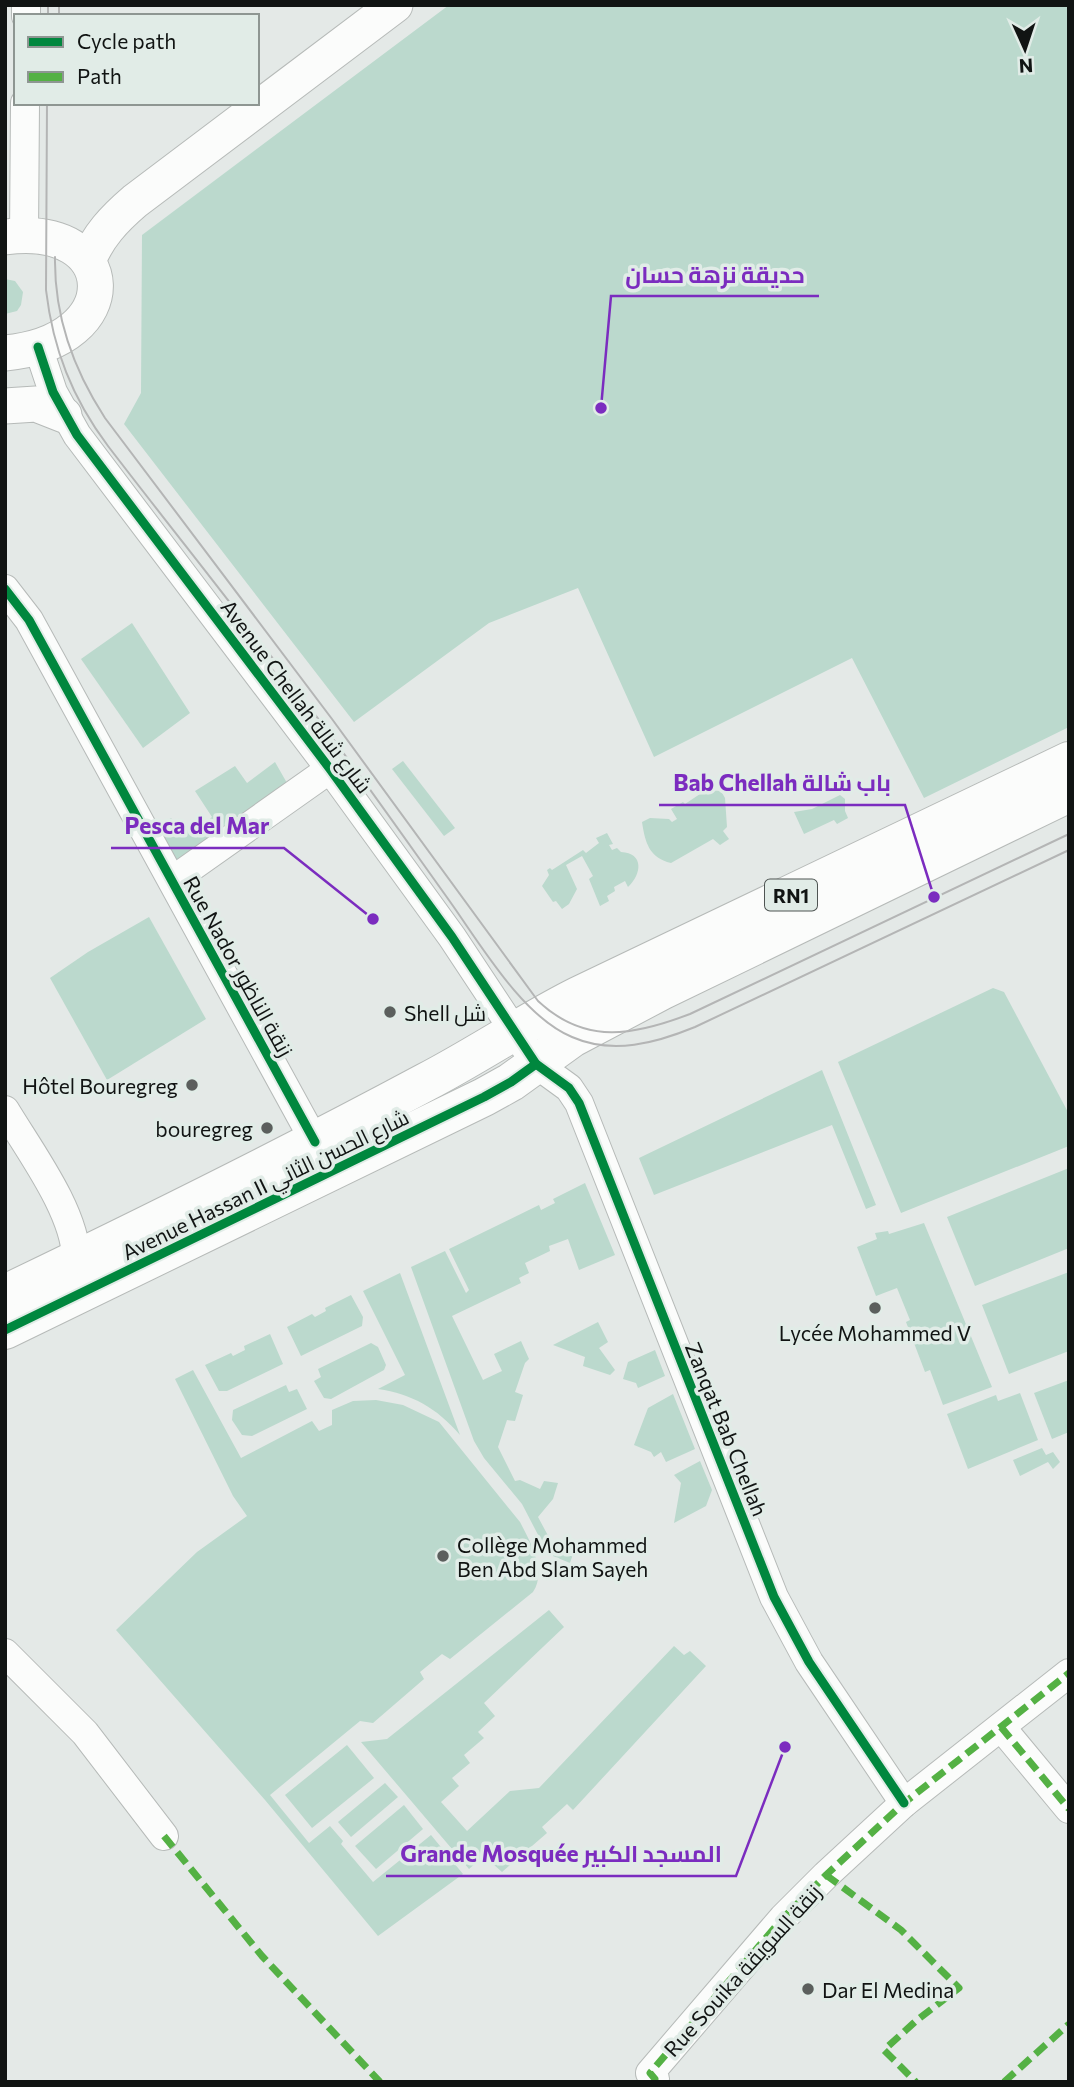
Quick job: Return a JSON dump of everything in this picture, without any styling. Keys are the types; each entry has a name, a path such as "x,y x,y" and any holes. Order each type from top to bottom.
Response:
{"main road":[{"name":"Avenue Hassan II شارع الحسن الثاني","path":"12,1314 76,1260 315,1142 465,1062 578,996 1069,761"},
{"name":"Avenue Hassan II شارع الحسن الثاني","path":"12,1314 484,1097 511,1082 572,1038 661,991 1069,793"}],"street":[{"path":"88,261 102,234 135,201 395,5"},
{"path":"22,350 76,327 86,319 92,308 97,284 88,261 73,248 46,238 15,237 25,105"},
{"name":"Avenue Chellah شارع شالة","path":"22,350 53,392 77,435 330,769 452,937 536,1064"},
{"path":"5,406 36,404 64,415"},
{"name":"Rue Nador زنقة الناظور","path":"5,589 29,620 315,1142"},
{"path":"173,880 330,769"},
{"name":"Zanqat Bab Chellah","path":"536,1064 569,1088 579,1102 774,1597 809,1662 904,1802"},
{"path":"5,1110 68,1216 76,1242 76,1260"},
{"path":"5,1653 85,1733 164,1836"},
{"name":"Rue Souika زنقة السويقة","path":"653,2082 655,2079 650,2073 783,1918 904,1802 1069,1673"},
{"path":"1001,1727 1069,1809"}],"green space":[{"path":"449,5 1069,5 1069,727 924,798 852,658 654,757 578,588 489,623 354,722 124,424 141,393 142,235"},
{"path":"5,279 15,281 23,292 17,311 5,314"},
{"path":"132,623 190,713 143,748 81,659"},
{"path":"403,761 455,828 444,836 392,769"},
{"path":"275,762 287,783 176,865 155,829 171,818 176,825 183,820 193,833 212,817 195,791 235,766 247,783"},
{"path":"706,790 721,791 725,798 727,827 723,831 729,839 720,845 713,839 671,863 664,861 649,848 642,822 650,818 669,819 672,822 677,819 671,809 683,802 685,804"},
{"path":"840,795 845,799 848,818 837,824 834,820 804,834 794,812 812,809"},
{"path":"607,833 613,844 609,845 612,850 617,848 637,860 638,870 633,882 628,887 625,881 614,887 615,891 607,896 609,901 600,906 589,879 593,876 582,856 566,865 577,889 569,904 562,909 556,901 553,902 542,886 549,875 547,870 552,870 583,850 586,853 599,843 596,838"},
{"path":"149,917 206,1019 107,1080 50,978 88,952"},
{"path":"993,988 1004,992 1069,1114 1069,1146 901,1213 838,1062"},
{"path":"822,1070 876,1205 866,1209 832,1125 654,1195 639,1158"},
{"path":"1069,1168 1069,1248 975,1286 947,1217"},
{"path":"585,1183 615,1255 579,1270 568,1239 549,1246 550,1251 525,1263 529,1273 519,1278 521,1283 452,1316 483,1380 502,1371 494,1354 521,1341 529,1359 525,1363 515,1392 523,1395 515,1421 507,1420 498,1447 515,1481 520,1480 540,1489 544,1481 558,1483 553,1499 538,1517 552,1543 574,1551 570,1563 548,1554 522,1504 484,1458 474,1441 411,1267 445,1251 466,1293 469,1290 449,1249 539,1205 541,1210 555,1203 553,1199"},
{"path":"924,1223 992,1387 943,1405 930,1370 925,1372 906,1322 910,1320 897,1288 876,1296 857,1247 877,1239 875,1233 888,1231 889,1234"},
{"path":"1069,1272 1069,1351 1009,1374 982,1305"},
{"path":"400,1273 460,1435 442,1417 423,1404 402,1394 378,1389 405,1375 363,1291"},
{"path":"351,1295 363,1317 362,1326 301,1356 287,1327 312,1314 315,1317 326,1311 325,1308"},
{"path":"598,1322 608,1342 599,1348 615,1370 610,1375 583,1366 585,1357 553,1345"},
{"path":"270,1334 283,1364 227,1391 219,1391 205,1365 231,1353 233,1356 245,1350 244,1346"},
{"path":"371,1343 378,1347 386,1365 384,1370 331,1399 324,1398 314,1381 321,1377 318,1369"},
{"path":"655,1350 665,1376 638,1388 636,1383 623,1379 628,1362"},
{"path":"193,1370 241,1458 312,1421 319,1431 332,1425 332,1410 353,1401 376,1400 403,1405 439,1422 520,1522 538,1566 537,1584 533,1592 450,1659 442,1654 420,1672 424,1679 373,1723 360,1721 270,1795 309,1843 330,1826 343,1841 341,1844 373,1882 431,1835 463,1874 378,1936 265,1800 116,1630 197,1552 247,1516 233,1496 175,1379"},
{"path":"1069,1380 1069,1432 1052,1439 1034,1393"},
{"path":"286,1385 289,1392 297,1389 307,1409 252,1436 242,1435 232,1420 233,1410"},
{"path":"1020,1393 1038,1440 968,1469 947,1414 996,1395 998,1401"},
{"path":"673,1394 695,1449 666,1462 661,1452 654,1457 651,1452 634,1445 648,1408"},
{"path":"1042,1448 1046,1455 1053,1452 1060,1462 1053,1469 1048,1462 1020,1476 1013,1460"},
{"path":"700,1461 712,1490 706,1506 674,1523 681,1483 674,1475"},
{"path":"549,1610 564,1627 484,1703 495,1716 478,1732 484,1738 464,1755 470,1763 452,1778 459,1786 441,1802 467,1831 510,1791 539,1788 674,1646 684,1655 690,1651 706,1666 573,1810 567,1804 542,1827 547,1833 502,1872 493,1864 477,1862 469,1869 361,1742 387,1739"},
{"path":"347,1745 374,1778 312,1828 285,1795"},
{"path":"385,1783 398,1797 351,1837 338,1822"},
{"path":"404,1805 423,1829 376,1869 355,1846"}],"tram line":[{"path":"48,5 48,14"},
{"path":"59,5 59,14"},
{"path":"47,105 46,290 59,353 84,410 108,446 340,749 486,954 518,995 553,1027 587,1042 619,1046 650,1042 680,1033 1069,850"},
{"path":"55,257 58,300 68,341 84,380 105,418 332,719 538,1001 556,1015 574,1025 611,1032 650,1027 690,1014 1069,834"}],"marked path":[{"path":"653,2082 655,2079 650,2073 783,1918 826,1875 904,1803 1069,1673"},
{"path":"1001,1727 1069,1809"},
{"path":"164,1836 262,1956 380,2082"},
{"path":"826,1875 901,1930 959,1988 884,2050 916,2082"},
{"path":"1004,2082 1069,2024"}],"cycle path":[{"path":"38,347 53,392 77,435 330,769 452,937 536,1064 569,1088 579,1103 774,1597 809,1662 904,1803"},
{"path":"5,589 29,620 315,1142"},
{"path":"5,1330 484,1097 536,1064"}],"place":[{"name":"حديقة نزهة حسان","path":"601,408"},
{"name":"Bab Chellah باب شالة","path":"934,897"},
{"name":"Pesca del Mar","path":"373,919"},
{"name":"Shell شل","path":"390,1012"},
{"name":"Hôtel Bouregreg","path":"192,1085"},
{"name":"bouregreg","path":"267,1128"},
{"name":"Lycée Mohammed V","path":"875,1308"},
{"name":"Collège Mohammed Ben Abd Slam Sayeh","path":"443,1556"},
{"name":"Grande Mosquée المسجد الكبير","path":"785,1747"},
{"name":"Dar El Medina","path":"808,1989"}]}
